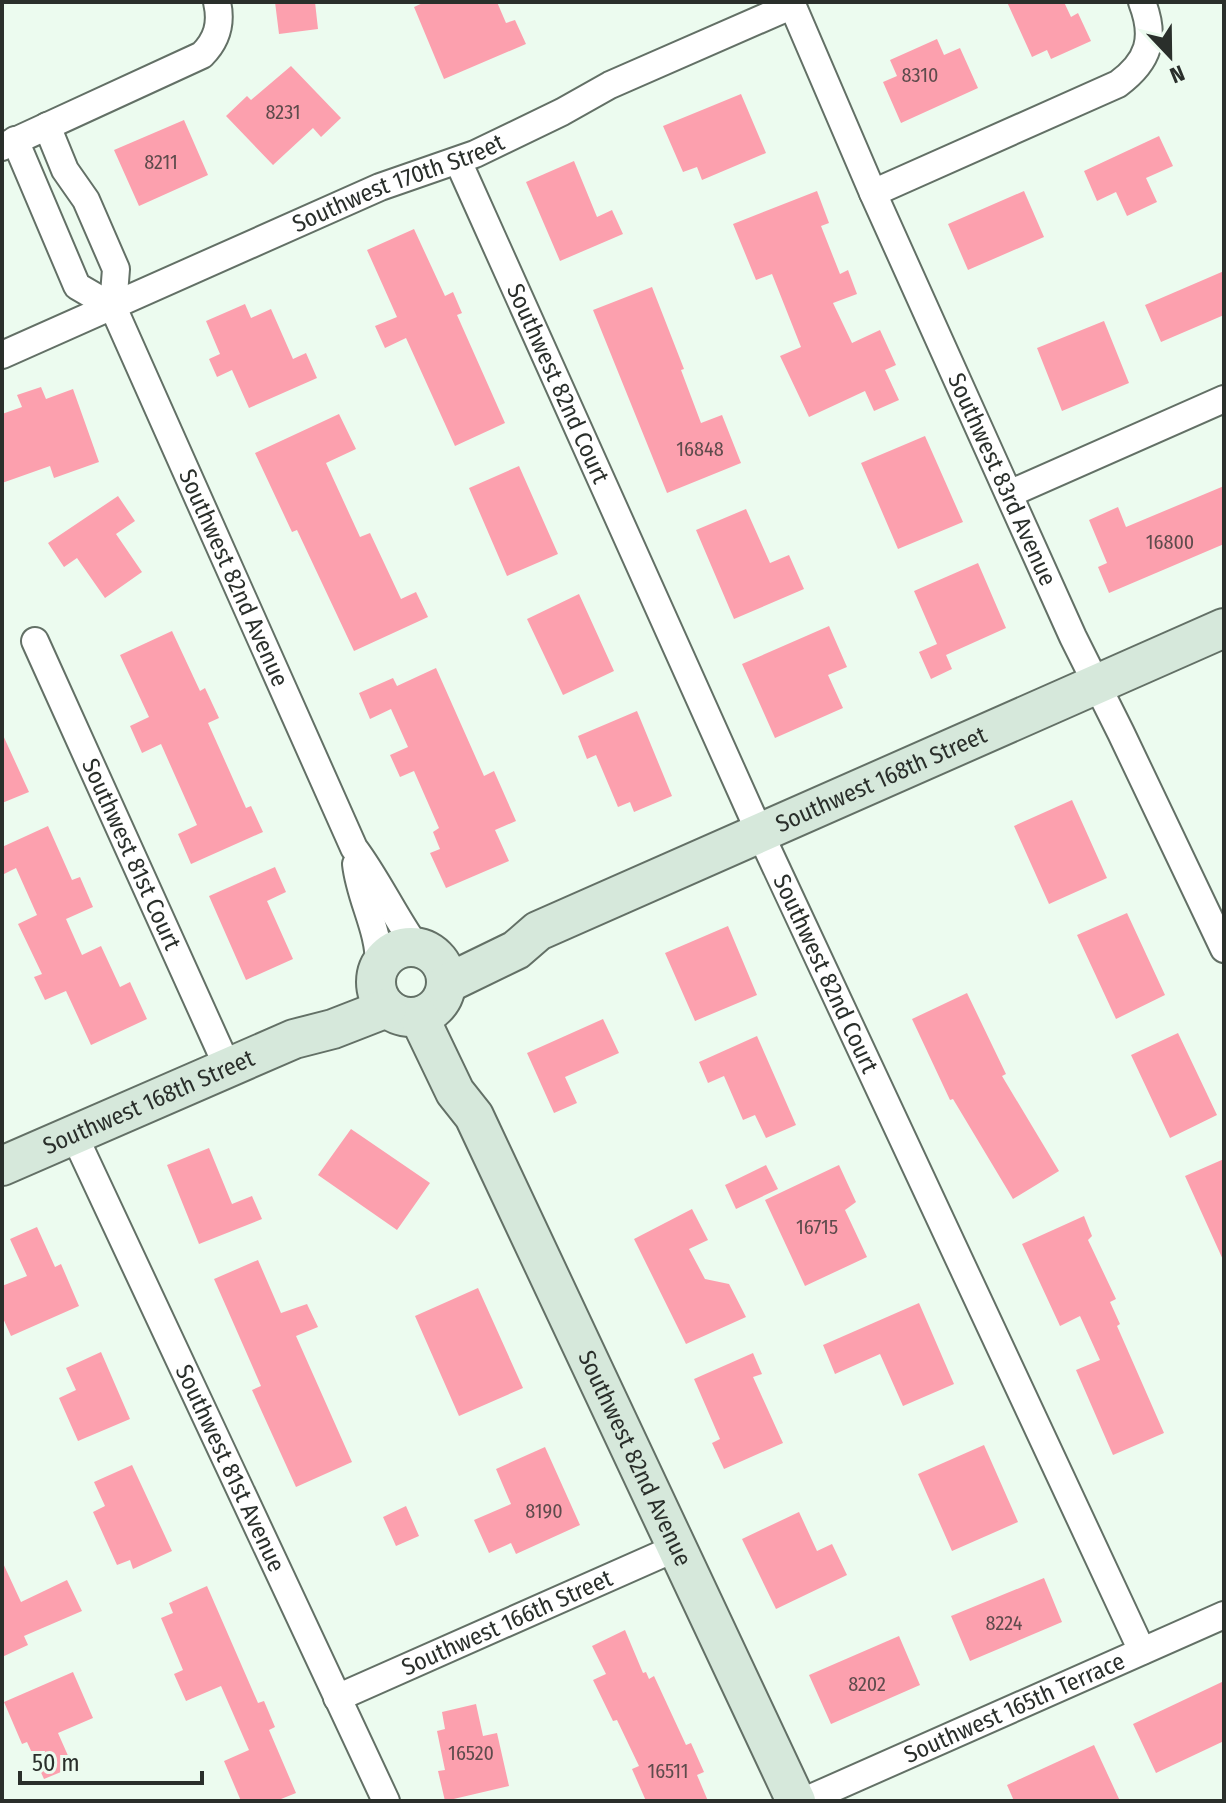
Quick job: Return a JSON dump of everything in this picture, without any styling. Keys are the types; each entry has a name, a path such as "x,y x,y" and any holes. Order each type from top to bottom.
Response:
{"street":[{"path":"113,307 77,286 9,144 202,55 212,45 218,32 217,2"},
{"path":"873,193 1098,94 1133,73 1148,48 1149,26 1142,2"},
{"name":"Southwest 170th Street","path":"2,355 392,182 458,161 562,112 610,85 792,3"},
{"name":"Southwest 83rd Avenue","path":"792,3 873,193 1073,637 1224,949"},
{"name":"Southwest 82nd Avenue","path":"47,126 65,170 86,200 116,269 113,307 354,848 372,872 397,920 412,985 455,1092 474,1116 796,1801"},
{"name":"Southwest 82nd Court","path":"458,161 759,831 1142,1651"},
{"path":"1009,494 1224,399"},
{"name":"Southwest 168th Street","path":"2,1166 294,1039 333,1029 412,985 516,950 538,931 1224,628"},
{"name":"Southwest 81st Court","path":"35,641 228,1068"},
{"name":"Southwest 82nd Avenue","path":"354,848 357,876 380,945 412,985"},
{"name":"Southwest 81st Avenue","path":"74,1135 386,1801"},
{"name":"Southwest 166th Street","path":"337,1698 678,1547"},
{"name":"Southwest 165th Terrace","path":"804,1801 1224,1615"}],"building":[{"path":"275,2 315,2 318,29 279,34"},
{"path":"425,2 497,2 506,23 515,20 526,44 444,79 414,7"},
{"path":"1007,2 1064,2 1071,17 1078,13 1091,41 1051,59 1047,50 1032,57"},
{"path":"937,39 944,55 960,48 978,88 901,123 883,82 897,76 890,60"},
{"path":"291,66 341,118 321,137 313,128 273,165 226,116 247,96 251,100"},
{"path":"741,94 766,153 702,180 697,167 683,172 663,126"},
{"path":"184,120 208,175 139,206 114,150"},
{"path":"1159,136 1173,166 1146,178 1157,202 1127,216 1116,192 1097,201 1084,171"},
{"path":"574,161 597,217 612,210 623,234 560,261 526,182"},
{"path":"817,191 829,223 821,226 840,274 848,270 857,294 833,303 852,343 880,330 896,365 885,370 899,400 874,411 865,391 809,417 780,356 801,347 772,274 756,280 733,224"},
{"path":"1024,191 1044,237 968,270 948,224"},
{"path":"414,229 445,296 453,292 462,313 457,315 505,423 455,446 406,338 385,348 375,326 397,317 367,250"},
{"path":"1224,271 1224,315 1161,342 1145,305"},
{"path":"652,287 701,423 722,415 741,463 667,493 593,310"},
{"path":"245,304 251,318 271,309 293,359 306,353 317,378 249,408 232,370 217,377 209,359 220,354 206,321"},
{"path":"1104,321 1129,383 1062,411 1037,348"},
{"path":"41,387 46,399 73,389 99,462 54,478 50,466 2,483 2,414 22,407 17,395"},
{"path":"339,414 356,449 326,463 360,537 370,533 401,599 416,592 428,617 354,651 297,530 292,532 255,453"},
{"path":"925,436 963,522 898,549 861,463"},
{"path":"519,466 558,554 507,576 469,488"},
{"path":"1224,486 1224,544 1109,593 1098,567 1107,563 1089,520 1118,507 1126,527"},
{"path":"118,496 135,521 116,534 142,572 105,598 77,558 64,567 48,543"},
{"path":"746,509 770,563 789,555 804,589 734,619 696,530"},
{"path":"978,563 1006,628 946,655 952,669 931,679 919,652 937,644 914,591"},
{"path":"579,594 614,671 563,695 527,619"},
{"path":"829,626 847,667 828,675 843,708 775,738 742,664"},
{"path":"172,631 200,691 205,688 219,718 208,723 246,808 251,806 263,832 191,864 178,834 197,825 161,744 142,753 130,726 149,717 120,655"},
{"path":"436,668 484,776 494,771 516,821 495,830 509,861 446,888 430,853 440,849 433,832 439,828 414,771 400,777 390,755 408,747 391,709 370,719 359,693 393,678 397,686"},
{"path":"637,711 672,796 634,812 630,802 618,807 596,755 587,759 578,736"},
{"path":"2,733 29,792 2,803"},
{"path":"1072,800 1107,878 1049,904 1014,826"},
{"path":"48,826 72,880 80,877 93,907 66,919 82,955 101,946 120,987 130,982 147,1019 91,1045 66,991 45,1000 34,977 42,974 18,924 37,915 16,868 2,875 2,847"},
{"path":"275,867 286,892 267,901 293,959 246,980 209,896"},
{"path":"1127,913 1165,995 1116,1019 1077,935"},
{"path":"728,926 757,995 695,1021 665,953"},
{"path":"967,993 1006,1074 1002,1076 1059,1171 1013,1199 953,1099 950,1100 912,1019"},
{"path":"603,1019 619,1053 565,1077 577,1103 554,1113 527,1053"},
{"path":"1178,1033 1217,1115 1170,1138 1131,1055"},
{"path":"757,1036 796,1125 766,1138 755,1115 743,1120 724,1076 708,1083 699,1062"},
{"path":"351,1129 430,1183 397,1230 318,1175"},
{"path":"209,1148 232,1204 252,1196 262,1219 199,1244 167,1165"},
{"path":"1224,1159 1224,1262 1185,1176"},
{"path":"766,1165 778,1189 736,1209 725,1185"},
{"path":"839,1165 856,1202 845,1210 867,1257 805,1286 765,1200"},
{"path":"692,1209 708,1240 689,1249 705,1279 729,1284 746,1317 686,1344 634,1239"},
{"path":"1084,1216 1092,1236 1088,1240 1116,1299 1110,1302 1120,1324 1117,1326 1164,1433 1113,1455 1076,1370 1100,1360 1080,1316 1060,1326 1022,1244"},
{"path":"37,1227 55,1267 61,1264 79,1306 11,1336 2,1316 2,1286 27,1276 10,1239"},
{"path":"258,1260 281,1313 307,1304 318,1327 296,1336 352,1462 296,1487 252,1390 261,1386 214,1279"},
{"path":"478,1288 523,1388 459,1416 415,1316"},
{"path":"919,1303 954,1384 903,1406 880,1354 835,1374 823,1345"},
{"path":"101,1352 130,1419 78,1441 59,1398 76,1390 66,1368"},
{"path":"753,1353 762,1374 753,1377 783,1443 724,1469 712,1443 720,1439 694,1379"},
{"path":"984,1445 1018,1522 952,1551 918,1474"},
{"path":"545,1447 580,1525 516,1554 511,1543 489,1553 474,1520 511,1504 496,1469"},
{"path":"132,1465 172,1551 133,1569 130,1560 117,1565 93,1512 105,1506 94,1482"},
{"path":"406,1506 419,1536 396,1546 383,1517"},
{"path":"799,1512 817,1551 832,1544 847,1575 776,1609 742,1539"},
{"path":"2,1561 21,1602 67,1580 82,1611 24,1636 28,1645 2,1657"},
{"path":"1044,1578 1062,1622 970,1661 951,1616"},
{"path":"207,1586 258,1703 264,1701 275,1727 269,1730 296,1793 276,1801 241,1801 224,1761 249,1750 221,1686 186,1701 174,1674 183,1670 161,1618 173,1613 169,1603"},
{"path":"625,1630 643,1673 646,1672 649,1679 654,1676 686,1745 691,1743 704,1772 697,1775 708,1801 646,1801 632,1769 639,1766 593,1680 606,1674 592,1646"},
{"path":"899,1636 920,1685 831,1724 809,1675"},
{"path":"73,1672 93,1718 58,1733 73,1767 44,1779 27,1742 22,1744 4,1702"},
{"path":"1224,1681 1224,1741 1156,1773 1133,1724"},
{"path":"476,1704 483,1736 497,1733 509,1786 445,1801 438,1771 445,1770 437,1731 445,1729 442,1712"},
{"path":"1094,1745 1120,1801 1014,1801 1007,1785"}]}
